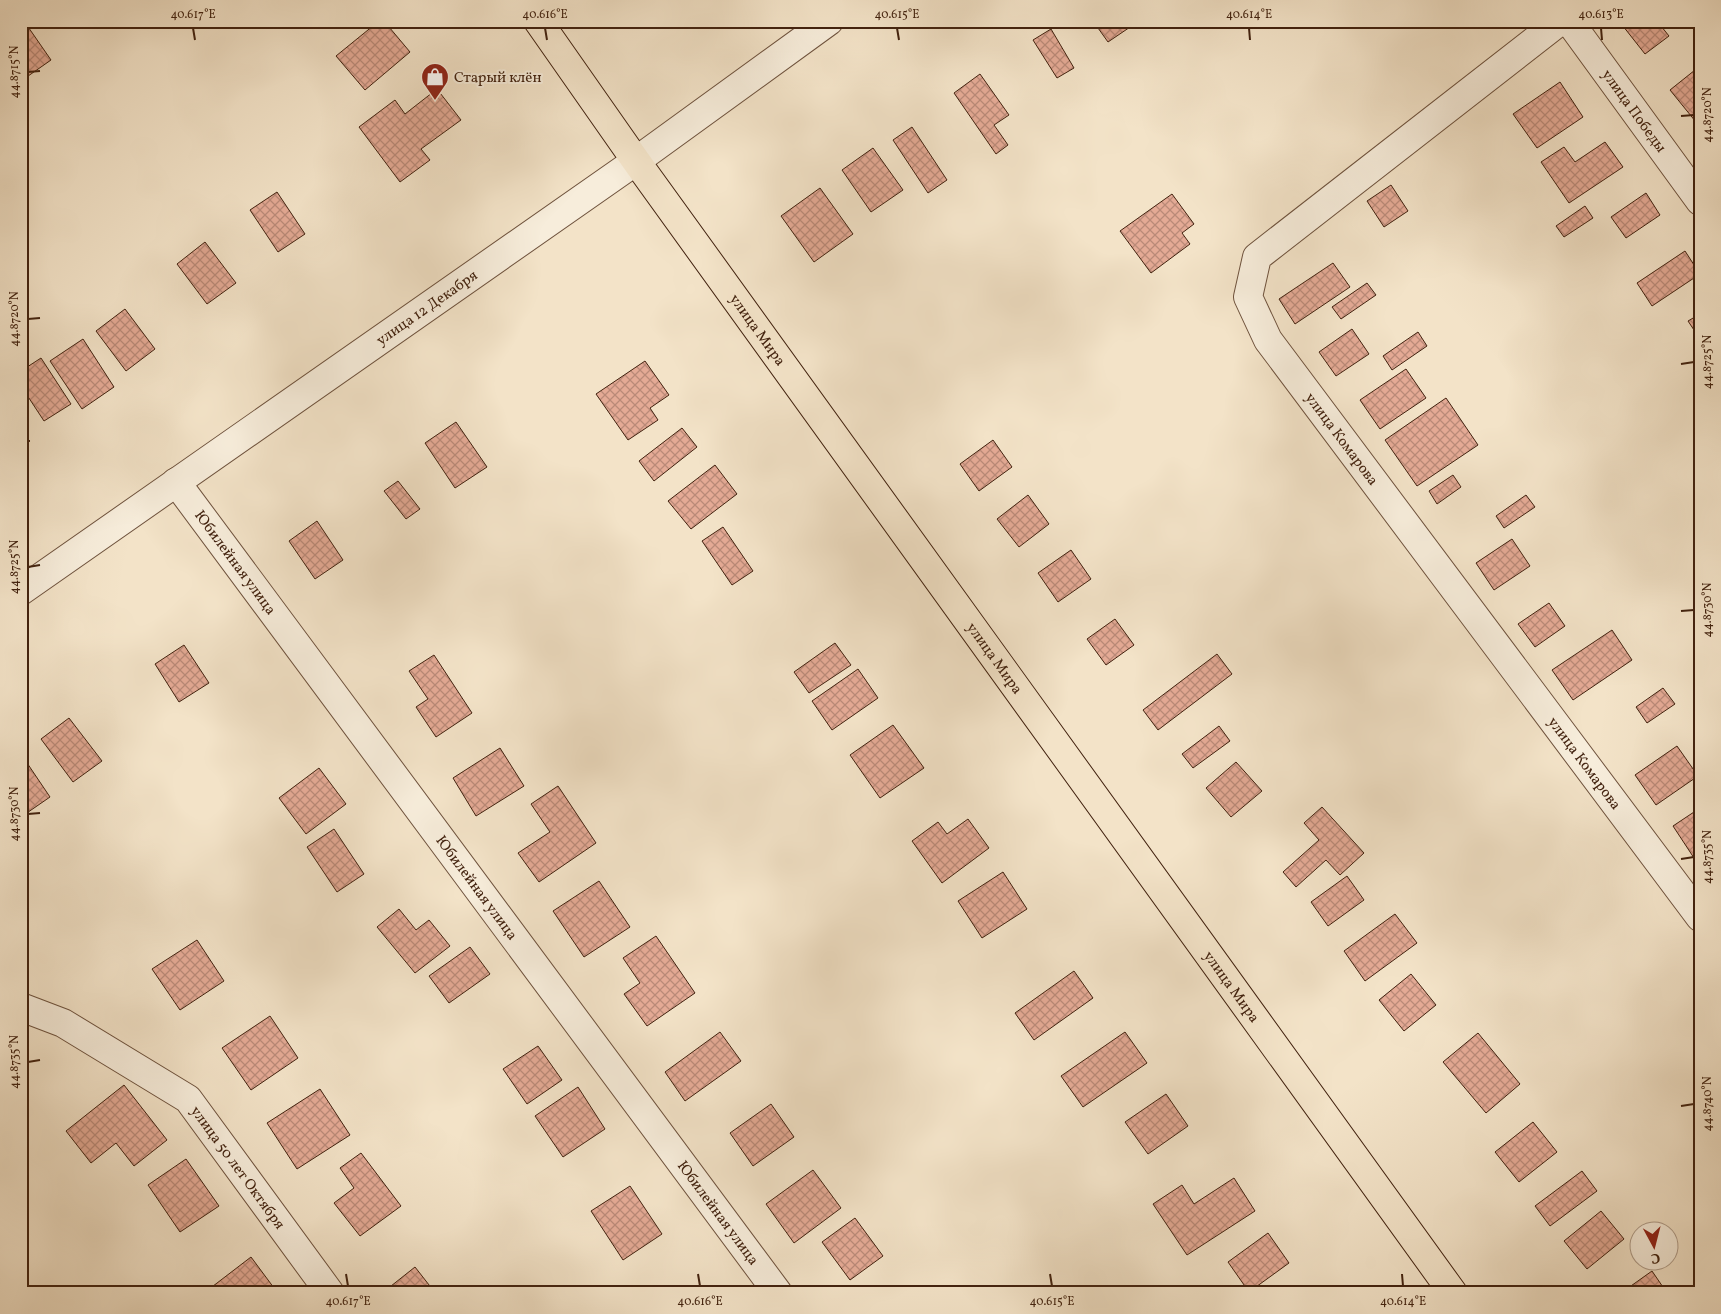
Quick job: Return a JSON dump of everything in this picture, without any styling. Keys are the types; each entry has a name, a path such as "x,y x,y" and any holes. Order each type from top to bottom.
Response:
{"main road":[{"name":"улица Мира","path":"538,21 636,161 1453,1293"}],"street":[{"name":"улица 12 Декабря","path":"21,591 636,161 829,21"},
{"name":"улица Комарова","path":"1560,21 1257,257 1248,297 1268,340 1700,917"},
{"name":"улица Победы","path":"1569,21 1700,201"},
{"name":"Юбилейная улица","path":"176,482 778,1293"},
{"name":"улица 50 лет Октября","path":"21,1007 63,1023 188,1099 330,1293"}],"building":[{"path":"21,21 24,21 51,60 21,81"},
{"path":"379,21 384,21 410,52 365,90 336,56"},
{"path":"1093,21 1139,21 1108,42"},
{"path":"1619,21 1657,21 1669,36 1645,54"},
{"path":"1051,29 1074,68 1057,78 1033,40"},
{"path":"1700,66 1700,127 1670,90"},
{"path":"980,74 1009,115 994,125 1008,145 996,154 954,93"},
{"path":"1560,82 1583,117 1537,148 1513,114"},
{"path":"437,89 461,120 421,149 430,160 400,182 359,127 395,100 405,114"},
{"path":"912,127 947,180 928,193 893,140"},
{"path":"1605,142 1623,167 1569,203 1541,162 1564,147 1575,162"},
{"path":"873,148 903,190 871,212 842,170"},
{"path":"1391,185 1408,211 1384,227 1367,201"},
{"path":"820,188 853,234 814,262 781,216"},
{"path":"277,192 305,234 278,252 250,210"},
{"path":"1646,193 1660,215 1626,238 1611,217"},
{"path":"1172,194 1194,224 1182,233 1190,244 1151,273 1120,231"},
{"path":"1585,206 1593,218 1564,237 1556,226"},
{"path":"205,242 236,283 207,304 177,264"},
{"path":"1685,251 1700,274 1652,306 1637,283"},
{"path":"1333,263 1350,287 1295,324 1279,299"},
{"path":"1367,283 1376,295 1341,319 1332,307"},
{"path":"125,309 155,349 126,371 96,331"},
{"path":"1700,314 1700,339 1688,321"},
{"path":"1352,329 1369,354 1336,376 1319,352"},
{"path":"1418,332 1427,346 1392,370 1383,356"},
{"path":"83,339 114,387 82,409 50,361"},
{"path":"41,358 71,404 44,421 21,386 21,371"},
{"path":"645,361 669,395 650,408 658,420 628,440 596,394"},
{"path":"1406,369 1426,398 1380,429 1360,400"},
{"path":"1446,398 1478,445 1417,486 1385,440"},
{"path":"456,422 487,467 455,488 425,443"},
{"path":"682,428 697,447 654,481 639,461"},
{"path":"21,432 30,441 21,449"},
{"path":"993,440 1012,467 979,491 960,464"},
{"path":"715,465 737,494 691,529 668,501"},
{"path":"1453,475 1461,487 1437,504 1429,491"},
{"path":"398,481 420,509 406,519 384,491"},
{"path":"1028,495 1049,524 1019,547 997,519"},
{"path":"1526,495 1535,507 1504,528 1496,516"},
{"path":"317,521 343,560 315,579 289,541"},
{"path":"723,527 753,571 732,585 702,541"},
{"path":"1512,539 1530,566 1494,590 1476,563"},
{"path":"1071,550 1091,579 1058,602 1038,573"},
{"path":"1549,603 1565,626 1535,647 1518,624"},
{"path":"1115,619 1134,645 1106,665 1087,639"},
{"path":"1612,630 1632,660 1573,700 1552,670"},
{"path":"835,643 851,665 809,693 794,672"},
{"path":"184,645 209,683 179,702 155,664"},
{"path":"1217,654 1232,674 1158,730 1143,710"},
{"path":"434,655 472,713 436,737 416,707 428,699 409,671"},
{"path":"858,669 878,698 832,730 812,701"},
{"path":"1663,688 1675,704 1647,723 1636,707"},
{"path":"69,718 102,761 73,782 41,739"},
{"path":"893,725 924,768 880,798 850,755"},
{"path":"1219,726 1230,741 1193,768 1182,754"},
{"path":"1677,746 1698,776 1656,805 1635,775"},
{"path":"500,748 524,786 476,816 453,778"},
{"path":"21,754 50,797 21,817"},
{"path":"1236,762 1262,791 1231,817 1206,788"},
{"path":"319,768 346,804 306,834 279,798"},
{"path":"558,786 596,843 539,882 518,853 550,832 531,804"},
{"path":"1322,807 1364,853 1340,875 1326,860 1296,887 1283,872 1319,840 1304,823"},
{"path":"1700,808 1700,855 1694,858 1673,826"},
{"path":"968,819 989,848 942,883 912,841 938,822 947,834"},
{"path":"334,829 364,874 337,892 307,847"},
{"path":"1003,872 1027,909 982,938 958,901"},
{"path":"1347,876 1364,900 1328,926 1311,902"},
{"path":"599,881 630,927 584,957 553,911"},
{"path":"399,909 416,930 429,920 450,946 415,973 377,927"},
{"path":"1395,914 1417,943 1365,981 1344,951"},
{"path":"656,936 695,993 647,1026 624,994 640,983 623,958"},
{"path":"197,940 224,981 180,1010 152,969"},
{"path":"470,947 490,974 449,1003 429,976"},
{"path":"1074,971 1093,998 1034,1040 1015,1013"},
{"path":"1411,974 1436,1005 1404,1031 1379,1000"},
{"path":"270,1016 298,1058 251,1090 222,1048"},
{"path":"720,1032 741,1061 685,1101 665,1072"},
{"path":"1125,1032 1147,1063 1083,1107 1061,1076"},
{"path":"1478,1033 1520,1084 1486,1113 1443,1062"},
{"path":"538,1046 562,1080 527,1104 503,1069"},
{"path":"124,1085 167,1140 134,1166 116,1143 91,1163 66,1131"},
{"path":"578,1087 605,1129 563,1157 535,1116"},
{"path":"320,1089 350,1135 297,1169 267,1123"},
{"path":"1166,1094 1188,1126 1148,1154 1125,1122"},
{"path":"771,1104 794,1137 753,1166 730,1133"},
{"path":"1533,1122 1557,1152 1519,1182 1495,1152"},
{"path":"361,1153 401,1206 360,1236 334,1203 354,1188 340,1168"},
{"path":"186,1159 219,1206 180,1232 148,1185"},
{"path":"813,1170 841,1208 794,1243 766,1204"},
{"path":"1582,1171 1597,1191 1550,1226 1535,1206"},
{"path":"1234,1178 1255,1211 1187,1255 1153,1204 1182,1185 1194,1204"},
{"path":"630,1186 662,1234 623,1260 591,1211"},
{"path":"1601,1211 1624,1239 1587,1269 1564,1241"},
{"path":"855,1218 883,1256 850,1280 822,1242"},
{"path":"1268,1233 1289,1263 1249,1292 1228,1262"},
{"path":"251,1257 274,1288 267,1293 204,1293"},
{"path":"415,1267 433,1290 430,1293 388,1293 386,1290"},
{"path":"1653,1272 1667,1293 1621,1293"}],"place":[{"name":"Старый клён","path":"435,101"}]}
